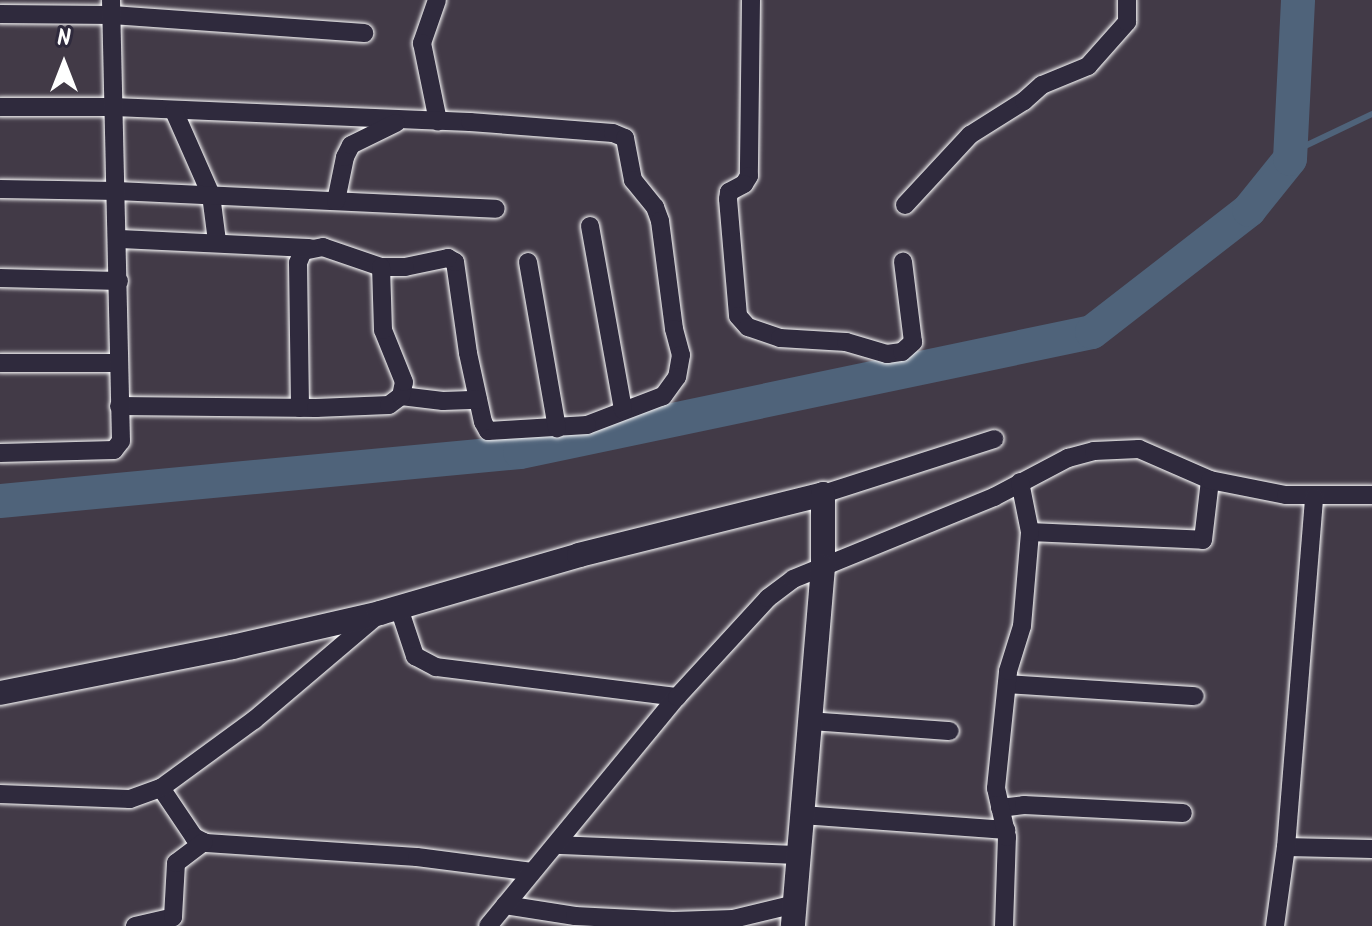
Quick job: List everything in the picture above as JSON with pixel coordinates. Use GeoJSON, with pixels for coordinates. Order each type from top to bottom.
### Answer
{"type":"FeatureCollection","features":[{"type":"Feature","properties":{"kind":"street"},"geometry":{"type":"LineString","coordinates":[[437,0],[422,43],[438,121]]}},
{"type":"Feature","properties":{"kind":"street"},"geometry":{"type":"LineString","coordinates":[[751,0],[749,176],[744,184],[729,192],[728,199],[738,316],[748,327],[780,338],[846,342],[887,354],[902,352],[913,342],[903,262]]}},
{"type":"Feature","properties":{"kind":"street"},"geometry":{"type":"LineString","coordinates":[[905,205],[970,135],[1042,85],[1088,66],[1127,22],[1127,0]]}},
{"type":"Feature","properties":{"kind":"street"},"geometry":{"type":"LineString","coordinates":[[0,14],[111,8],[364,33]]}},
{"type":"Feature","properties":{"kind":"street"},"geometry":{"type":"LineString","coordinates":[[0,453],[114,450],[121,441],[116,363],[119,239],[111,8]]}},
{"type":"Feature","properties":{"kind":"street"},"geometry":{"type":"LineString","coordinates":[[0,107],[114,107],[438,121],[613,133],[625,138],[633,180],[655,207],[660,221],[681,362],[677,377],[663,396],[587,425],[488,431],[478,400],[455,262],[448,258],[405,267],[381,267],[336,249],[217,241],[119,239]]}},
{"type":"Feature","properties":{"kind":"street"},"geometry":{"type":"LineString","coordinates":[[174,111],[211,195],[217,241]]}},
{"type":"Feature","properties":{"kind":"street"},"geometry":{"type":"LineString","coordinates":[[336,201],[345,157],[351,145],[403,120]]}},
{"type":"Feature","properties":{"kind":"street"},"geometry":{"type":"LineString","coordinates":[[0,189],[117,191],[496,209]]}},
{"type":"Feature","properties":{"kind":"street"},"geometry":{"type":"LineString","coordinates":[[590,226],[623,410]]}},
{"type":"Feature","properties":{"kind":"street"},"geometry":{"type":"LineString","coordinates":[[300,408],[298,263],[300,255],[310,248]]}},
{"type":"Feature","properties":{"kind":"street"},"geometry":{"type":"LineString","coordinates":[[528,262],[557,428]]}},
{"type":"Feature","properties":{"kind":"street"},"geometry":{"type":"LineString","coordinates":[[381,267],[383,330],[402,375],[401,396]]}},
{"type":"Feature","properties":{"kind":"street"},"geometry":{"type":"LineString","coordinates":[[0,278],[119,281]]}},
{"type":"Feature","properties":{"kind":"street"},"geometry":{"type":"LineString","coordinates":[[0,363],[116,363]]}},
{"type":"Feature","properties":{"kind":"street"},"geometry":{"type":"LineString","coordinates":[[119,406],[367,408],[389,405],[401,396],[443,401],[478,400]]}},
{"type":"Feature","properties":{"kind":"street"},"geometry":{"type":"LineString","coordinates":[[0,693],[232,647],[390,610],[579,555],[823,494],[994,439]]}},
{"type":"Feature","properties":{"kind":"street"},"geometry":{"type":"LineString","coordinates":[[488,926],[558,845],[677,697],[777,589],[994,497],[1068,458],[1120,449],[1139,449],[1168,459],[1210,480],[1314,497],[1372,495]]}},
{"type":"Feature","properties":{"kind":"street"},"geometry":{"type":"LineString","coordinates":[[1030,532],[1203,540],[1210,480]]}},
{"type":"Feature","properties":{"kind":"street"},"geometry":{"type":"LineString","coordinates":[[1004,926],[1006,830],[996,782],[1012,650],[1022,626],[1030,532],[1020,482]]}},
{"type":"Feature","properties":{"kind":"street"},"geometry":{"type":"LineString","coordinates":[[505,905],[575,916],[673,921],[794,915],[823,567],[823,494]]}},
{"type":"Feature","properties":{"kind":"street"},"geometry":{"type":"LineString","coordinates":[[1275,926],[1286,847],[1314,497]]}},
{"type":"Feature","properties":{"kind":"street"},"geometry":{"type":"LineString","coordinates":[[390,610],[415,656],[436,667],[677,697]]}},
{"type":"Feature","properties":{"kind":"street"},"geometry":{"type":"LineString","coordinates":[[0,794],[130,799],[161,788],[254,720],[390,610]]}},
{"type":"Feature","properties":{"kind":"street"},"geometry":{"type":"LineString","coordinates":[[1007,684],[1195,696]]}},
{"type":"Feature","properties":{"kind":"street"},"geometry":{"type":"LineString","coordinates":[[810,721],[950,731]]}},
{"type":"Feature","properties":{"kind":"street"},"geometry":{"type":"LineString","coordinates":[[161,788],[194,837],[204,842],[417,857],[532,872]]}},
{"type":"Feature","properties":{"kind":"street"},"geometry":{"type":"LineString","coordinates":[[1000,808],[1024,805],[1183,813]]}},
{"type":"Feature","properties":{"kind":"street"},"geometry":{"type":"LineString","coordinates":[[802,815],[1006,830]]}},
{"type":"Feature","properties":{"kind":"street"},"geometry":{"type":"LineString","coordinates":[[135,926],[173,917],[176,863],[204,842]]}},
{"type":"Feature","properties":{"kind":"street"},"geometry":{"type":"LineString","coordinates":[[558,845],[799,855]]}},
{"type":"Feature","properties":{"kind":"street"},"geometry":{"type":"LineString","coordinates":[[1286,847],[1372,849]]}},
{"type":"Feature","properties":{"kind":"waterway"},"geometry":{"type":"LineString","coordinates":[[0,501],[520,452],[1092,332],[1249,210],[1290,159],[1298,0]]}},
{"type":"Feature","properties":{"kind":"waterway"},"geometry":{"type":"LineString","coordinates":[[1290,159],[1305,146],[1372,114]]}}]}
